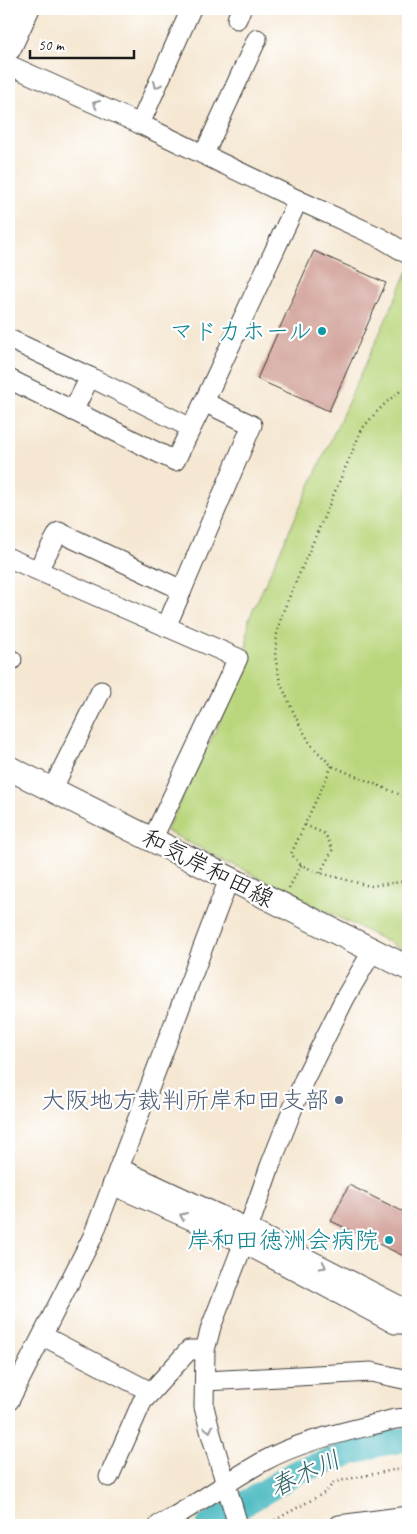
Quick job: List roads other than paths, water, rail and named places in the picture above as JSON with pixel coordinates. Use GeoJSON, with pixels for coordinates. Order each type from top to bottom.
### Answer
{"type":"FeatureCollection","features":[{"type":"Feature","properties":{"kind":"main road"},"geometry":{"type":"LineString","coordinates":[[9,48],[27,9]]}},
{"type":"Feature","properties":{"kind":"main road","name":"和気岸和田線"},"geometry":{"type":"LineString","coordinates":[[9,768],[408,968]]}},
{"type":"Feature","properties":{"kind":"street"},"geometry":{"type":"LineString","coordinates":[[140,124],[191,9]]}},
{"type":"Feature","properties":{"kind":"street"},"geometry":{"type":"LineString","coordinates":[[204,154],[257,39]]}},
{"type":"Feature","properties":{"kind":"street"},"geometry":{"type":"LineString","coordinates":[[9,64],[204,154],[381,238],[406,252]]}},
{"type":"Feature","properties":{"kind":"street"},"geometry":{"type":"LineString","coordinates":[[9,379],[175,461],[298,200]]}},
{"type":"Feature","properties":{"kind":"street"},"geometry":{"type":"LineString","coordinates":[[9,339],[191,428]]}},
{"type":"Feature","properties":{"kind":"street"},"geometry":{"type":"LineString","coordinates":[[73,411],[90,377]]}},
{"type":"Feature","properties":{"kind":"street"},"geometry":{"type":"LineString","coordinates":[[166,626],[252,425],[204,402]]}},
{"type":"Feature","properties":{"kind":"street"},"geometry":{"type":"LineString","coordinates":[[38,569],[59,532],[182,590]]}},
{"type":"Feature","properties":{"kind":"street"},"geometry":{"type":"LineString","coordinates":[[9,558],[38,569],[238,658],[152,840]]}},
{"type":"Feature","properties":{"kind":"street"},"geometry":{"type":"LineString","coordinates":[[52,790],[101,691]]}},
{"type":"Feature","properties":{"kind":"street"},"geometry":{"type":"LineString","coordinates":[[9,1401],[93,1236],[230,879]]}},
{"type":"Feature","properties":{"kind":"street"},"geometry":{"type":"LineString","coordinates":[[238,1525],[204,1407],[205,1350],[211,1327],[246,1236],[270,1166],[304,1080],[345,998],[373,950]]}},
{"type":"Feature","properties":{"kind":"street"},"geometry":{"type":"LineString","coordinates":[[116,1176],[246,1236],[395,1324],[404,1324],[408,1316]]}},
{"type":"Feature","properties":{"kind":"street"},"geometry":{"type":"LineString","coordinates":[[43,1336],[151,1392]]}},
{"type":"Feature","properties":{"kind":"street"},"geometry":{"type":"LineString","coordinates":[[109,1477],[142,1402],[190,1350],[205,1350]]}},
{"type":"Feature","properties":{"kind":"street"},"geometry":{"type":"LineString","coordinates":[[205,1380],[371,1372],[408,1380]]}},
{"type":"Feature","properties":{"kind":"street"},"geometry":{"type":"LineString","coordinates":[[159,1525],[226,1487],[265,1461],[296,1446],[395,1419],[408,1418]]}},
{"type":"Feature","properties":{"kind":"street"},"geometry":{"type":"LineString","coordinates":[[339,1525],[408,1516]]}},
{"type":"Feature","properties":{"kind":"waterway","name":"春木川"},"geometry":{"type":"LineString","coordinates":[[209,1525],[299,1471],[375,1445],[408,1439]]}},
{"type":"Feature","properties":{"kind":"place","name":"マドカホール"},"geometry":{"type":"Point","coordinates":[322,331]}},
{"type":"Feature","properties":{"kind":"place","name":"大阪地方裁判所岸和田支部"},"geometry":{"type":"Point","coordinates":[339,1100]}},
{"type":"Feature","properties":{"kind":"place","name":"岸和田徳洲会病院"},"geometry":{"type":"Point","coordinates":[389,1240]}}]}
